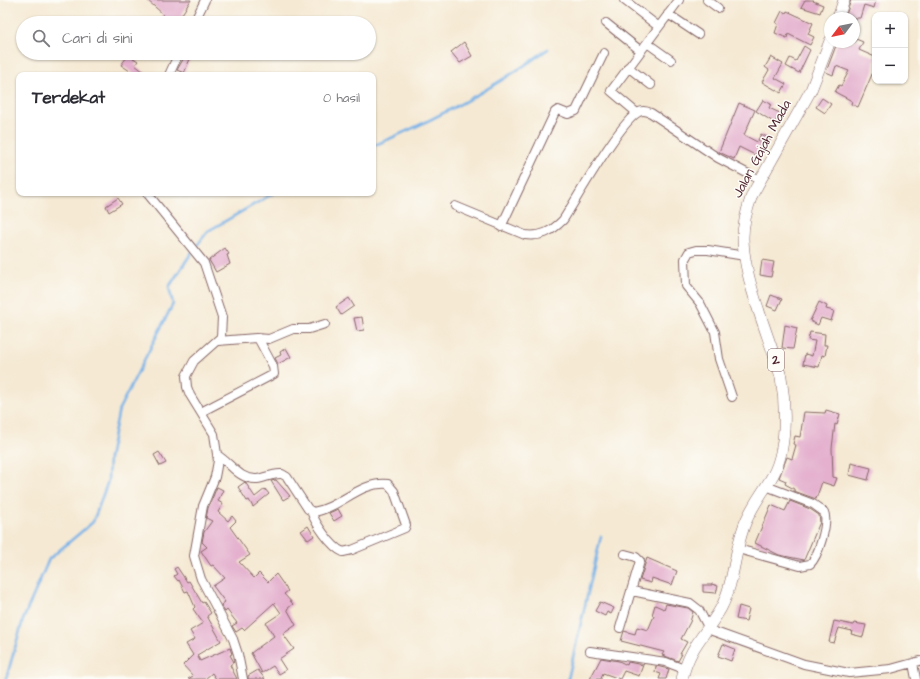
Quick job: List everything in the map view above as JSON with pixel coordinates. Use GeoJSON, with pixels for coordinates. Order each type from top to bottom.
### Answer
{"type":"FeatureCollection","features":[{"type":"Feature","properties":{"kind":"highway"},"geometry":{"type":"LineString","coordinates":[[840,12],[844,0]]}},
{"type":"Feature","properties":{"kind":"highway","name":"Jalan Gajah Mada"},"geometry":{"type":"LineString","coordinates":[[683,674],[691,651],[726,596],[744,524],[773,475],[780,457],[784,428],[784,393],[779,370],[758,305],[745,256],[743,237],[745,217],[760,180],[811,90],[827,48]]}},
{"type":"Feature","properties":{"kind":"street"},"geometry":{"type":"LineString","coordinates":[[197,16],[205,0]]}},
{"type":"Feature","properties":{"kind":"street"},"geometry":{"type":"LineString","coordinates":[[624,0],[659,26]]}},
{"type":"Feature","properties":{"kind":"street"},"geometry":{"type":"LineString","coordinates":[[707,0],[718,8]]}},
{"type":"Feature","properties":{"kind":"street"},"geometry":{"type":"LineString","coordinates":[[637,113],[610,91],[677,1]]}},
{"type":"Feature","properties":{"kind":"street"},"geometry":{"type":"LineString","coordinates":[[668,14],[698,34]]}},
{"type":"Feature","properties":{"kind":"street"},"geometry":{"type":"LineString","coordinates":[[606,23],[641,51]]}},
{"type":"Feature","properties":{"kind":"street"},"geometry":{"type":"LineString","coordinates":[[647,43],[671,60]]}},
{"type":"Feature","properties":{"kind":"street"},"geometry":{"type":"LineString","coordinates":[[501,227],[555,112],[558,110],[568,114],[576,111],[604,53]]}},
{"type":"Feature","properties":{"kind":"street"},"geometry":{"type":"LineString","coordinates":[[170,72],[176,60]]}},
{"type":"Feature","properties":{"kind":"street"},"geometry":{"type":"LineString","coordinates":[[628,67],[651,85]]}},
{"type":"Feature","properties":{"kind":"street"},"geometry":{"type":"LineString","coordinates":[[455,206],[525,236],[535,236],[554,230],[563,220],[615,137],[637,113],[645,111],[651,113],[718,158],[760,180]]}},
{"type":"Feature","properties":{"kind":"street"},"geometry":{"type":"LineString","coordinates":[[149,196],[201,259],[206,268],[222,317],[222,332],[218,341],[194,361],[186,376],[190,395],[214,434],[217,455],[215,477],[203,506],[196,546],[195,562],[207,591],[233,639],[238,654],[243,679]]}},
{"type":"Feature","properties":{"kind":"street"},"geometry":{"type":"LineString","coordinates":[[732,397],[719,359],[715,332],[700,303],[686,286],[685,259],[689,252],[696,250],[708,250],[745,256]]}},
{"type":"Feature","properties":{"kind":"street"},"geometry":{"type":"LineString","coordinates":[[218,341],[258,338],[269,340],[294,329],[309,329],[325,324]]}},
{"type":"Feature","properties":{"kind":"street"},"geometry":{"type":"LineString","coordinates":[[201,412],[274,374],[273,366],[258,338]]}},
{"type":"Feature","properties":{"kind":"street"},"geometry":{"type":"LineString","coordinates":[[217,455],[242,476],[250,479],[282,474],[287,477],[311,511],[323,532],[335,547],[343,552],[386,537],[404,528],[406,525],[394,491],[388,484],[382,483],[366,487],[317,512],[311,511]]}},
{"type":"Feature","properties":{"kind":"street"},"geometry":{"type":"LineString","coordinates":[[738,548],[800,566],[810,564],[815,559],[826,523],[824,512],[813,504],[766,486]]}},
{"type":"Feature","properties":{"kind":"street"},"geometry":{"type":"LineString","coordinates":[[620,628],[640,560],[636,557],[625,554]]}},
{"type":"Feature","properties":{"kind":"street"},"geometry":{"type":"LineString","coordinates":[[632,591],[690,603],[699,610],[707,628],[804,664],[849,673],[875,671],[918,662],[916,679]]}},
{"type":"Feature","properties":{"kind":"street"},"geometry":{"type":"LineString","coordinates":[[590,650],[666,662],[683,674]]}},
{"type":"Feature","properties":{"kind":"building"},"geometry":{"type":"Polygon","coordinates":[[[147,0],[191,0],[182,14],[185,16],[161,16],[163,14],[147,0]]]}},
{"type":"Feature","properties":{"kind":"building"},"geometry":{"type":"Polygon","coordinates":[[[805,0],[814,0],[813,1],[823,5],[820,13],[801,7],[805,0]]]}},
{"type":"Feature","properties":{"kind":"building"},"geometry":{"type":"Polygon","coordinates":[[[851,0],[876,0],[874,8],[864,5],[860,18],[860,12],[847,12],[851,0]]]}},
{"type":"Feature","properties":{"kind":"building"},"geometry":{"type":"Polygon","coordinates":[[[782,11],[786,13],[787,11],[813,23],[808,34],[814,37],[810,45],[788,34],[787,38],[775,33],[778,24],[776,23],[782,11]]]}},
{"type":"Feature","properties":{"kind":"building"},"geometry":{"type":"Polygon","coordinates":[[[860,41],[863,42],[860,48],[860,41]]]}},
{"type":"Feature","properties":{"kind":"building"},"geometry":{"type":"Polygon","coordinates":[[[464,42],[472,56],[460,63],[451,52],[464,42]]]}},
{"type":"Feature","properties":{"kind":"building"},"geometry":{"type":"Polygon","coordinates":[[[804,46],[810,50],[799,73],[786,66],[790,58],[796,61],[804,46]]]}},
{"type":"Feature","properties":{"kind":"building"},"geometry":{"type":"Polygon","coordinates":[[[835,48],[860,48],[859,50],[872,56],[872,74],[858,107],[851,104],[852,101],[835,92],[839,85],[841,86],[849,71],[836,66],[833,75],[826,72],[835,48]]]}},
{"type":"Feature","properties":{"kind":"building"},"geometry":{"type":"Polygon","coordinates":[[[771,57],[783,64],[775,78],[786,84],[781,93],[762,82],[769,70],[765,67],[771,57]]]}},
{"type":"Feature","properties":{"kind":"building"},"geometry":{"type":"Polygon","coordinates":[[[125,60],[136,60],[138,61],[135,65],[144,72],[132,72],[121,65],[125,60]]]}},
{"type":"Feature","properties":{"kind":"building"},"geometry":{"type":"Polygon","coordinates":[[[183,60],[190,60],[184,72],[177,70],[183,60]]]}},
{"type":"Feature","properties":{"kind":"building"},"geometry":{"type":"Polygon","coordinates":[[[822,98],[831,104],[825,113],[816,107],[822,98]]]}},
{"type":"Feature","properties":{"kind":"building"},"geometry":{"type":"Polygon","coordinates":[[[763,100],[771,104],[769,108],[780,113],[775,123],[756,111],[763,100]]]}},
{"type":"Feature","properties":{"kind":"building"},"geometry":{"type":"Polygon","coordinates":[[[739,103],[755,110],[744,135],[761,144],[755,155],[739,147],[734,159],[719,152],[739,103]]]}},
{"type":"Feature","properties":{"kind":"building"},"geometry":{"type":"Polygon","coordinates":[[[761,134],[771,139],[767,145],[758,140],[761,134]]]}},
{"type":"Feature","properties":{"kind":"building"},"geometry":{"type":"Polygon","coordinates":[[[118,198],[122,204],[109,212],[106,206],[118,198]]]}},
{"type":"Feature","properties":{"kind":"building"},"geometry":{"type":"Polygon","coordinates":[[[225,248],[229,254],[227,255],[230,264],[216,272],[209,260],[225,248]]]}},
{"type":"Feature","properties":{"kind":"building"},"geometry":{"type":"Polygon","coordinates":[[[762,260],[774,262],[771,277],[760,275],[762,260]]]}},
{"type":"Feature","properties":{"kind":"building"},"geometry":{"type":"Polygon","coordinates":[[[771,295],[782,299],[777,310],[767,306],[771,295]]]}},
{"type":"Feature","properties":{"kind":"building"},"geometry":{"type":"Polygon","coordinates":[[[349,298],[354,306],[341,315],[336,307],[349,298]]]}},
{"type":"Feature","properties":{"kind":"building"},"geometry":{"type":"Polygon","coordinates":[[[819,302],[827,306],[826,309],[834,311],[831,321],[821,318],[818,325],[810,321],[819,302]]]}},
{"type":"Feature","properties":{"kind":"building"},"geometry":{"type":"Polygon","coordinates":[[[362,317],[364,330],[357,331],[354,318],[362,317]]]}},
{"type":"Feature","properties":{"kind":"building"},"geometry":{"type":"Polygon","coordinates":[[[785,325],[797,328],[793,349],[782,348],[785,325]]]}},
{"type":"Feature","properties":{"kind":"building"},"geometry":{"type":"Polygon","coordinates":[[[810,332],[825,334],[824,345],[827,345],[825,356],[822,355],[819,367],[803,364],[805,354],[812,356],[815,341],[808,340],[810,332]]]}},
{"type":"Feature","properties":{"kind":"building"},"geometry":{"type":"Polygon","coordinates":[[[286,348],[291,357],[278,364],[275,358],[281,355],[280,352],[286,348]]]}},
{"type":"Feature","properties":{"kind":"building"},"geometry":{"type":"Polygon","coordinates":[[[826,410],[840,414],[837,425],[835,424],[832,448],[833,477],[837,478],[834,486],[822,482],[816,499],[794,491],[794,489],[785,484],[786,481],[779,478],[787,457],[792,459],[796,445],[793,444],[795,436],[800,437],[804,412],[825,413],[826,410]]]}},
{"type":"Feature","properties":{"kind":"building"},"geometry":{"type":"Polygon","coordinates":[[[159,452],[166,463],[160,466],[154,455],[159,452]]]}},
{"type":"Feature","properties":{"kind":"building"},"geometry":{"type":"Polygon","coordinates":[[[851,463],[871,468],[868,480],[849,475],[851,463]]]}},
{"type":"Feature","properties":{"kind":"building"},"geometry":{"type":"Polygon","coordinates":[[[276,480],[290,496],[283,500],[271,481],[276,480]]]}},
{"type":"Feature","properties":{"kind":"building"},"geometry":{"type":"Polygon","coordinates":[[[245,482],[255,497],[265,489],[269,494],[253,507],[238,487],[245,482]]]}},
{"type":"Feature","properties":{"kind":"building"},"geometry":{"type":"Polygon","coordinates":[[[217,487],[223,490],[218,501],[223,504],[218,512],[228,521],[232,516],[236,521],[230,527],[250,555],[239,562],[254,578],[259,573],[268,582],[276,574],[288,591],[284,594],[293,604],[287,609],[296,625],[283,634],[294,649],[279,659],[286,670],[279,674],[273,666],[262,673],[251,653],[274,636],[266,623],[281,613],[274,603],[244,630],[242,628],[236,632],[232,626],[237,623],[227,610],[225,612],[223,609],[221,605],[225,602],[213,586],[225,578],[213,565],[211,566],[201,551],[207,547],[202,542],[204,532],[212,521],[206,518],[208,508],[217,487]]]}},
{"type":"Feature","properties":{"kind":"building"},"geometry":{"type":"Polygon","coordinates":[[[790,501],[810,509],[819,515],[820,522],[804,560],[779,555],[755,543],[771,505],[785,511],[790,501]]]}},
{"type":"Feature","properties":{"kind":"building"},"geometry":{"type":"Polygon","coordinates":[[[338,509],[342,516],[334,521],[329,513],[338,509]]]}},
{"type":"Feature","properties":{"kind":"building"},"geometry":{"type":"Polygon","coordinates":[[[308,526],[314,536],[308,540],[301,531],[308,526]]]}},
{"type":"Feature","properties":{"kind":"building"},"geometry":{"type":"Polygon","coordinates":[[[647,558],[677,571],[672,585],[652,578],[651,583],[640,580],[647,558]]]}},
{"type":"Feature","properties":{"kind":"building"},"geometry":{"type":"Polygon","coordinates":[[[177,567],[187,582],[189,581],[202,603],[204,602],[211,613],[207,616],[221,641],[197,655],[200,661],[230,648],[232,654],[230,655],[234,662],[230,665],[237,679],[216,679],[212,673],[205,679],[188,679],[193,676],[183,665],[193,655],[186,644],[195,639],[190,631],[203,623],[193,609],[195,607],[188,591],[185,592],[179,580],[178,581],[174,576],[177,574],[174,569],[177,567]]]}},
{"type":"Feature","properties":{"kind":"building"},"geometry":{"type":"Polygon","coordinates":[[[712,584],[718,586],[716,593],[703,592],[703,585],[712,584]]]}},
{"type":"Feature","properties":{"kind":"building"},"geometry":{"type":"Polygon","coordinates":[[[600,602],[614,608],[611,614],[607,612],[605,616],[595,611],[600,602]]]}},
{"type":"Feature","properties":{"kind":"building"},"geometry":{"type":"Polygon","coordinates":[[[666,604],[688,608],[693,612],[690,622],[681,639],[687,642],[678,661],[662,655],[664,652],[621,641],[624,631],[635,634],[637,627],[648,630],[654,616],[652,615],[655,605],[664,609],[666,604]]]}},
{"type":"Feature","properties":{"kind":"building"},"geometry":{"type":"Polygon","coordinates":[[[739,606],[749,609],[746,621],[736,619],[739,606]]]}},
{"type":"Feature","properties":{"kind":"building"},"geometry":{"type":"Polygon","coordinates":[[[834,621],[853,625],[854,623],[866,625],[863,637],[851,634],[852,631],[839,628],[834,643],[829,642],[834,621]]]}},
{"type":"Feature","properties":{"kind":"building"},"geometry":{"type":"Polygon","coordinates":[[[723,644],[735,649],[731,661],[718,656],[723,644]]]}},
{"type":"Feature","properties":{"kind":"building"},"geometry":{"type":"Polygon","coordinates":[[[601,658],[619,661],[627,665],[628,662],[643,665],[639,676],[624,671],[620,679],[603,673],[601,679],[590,679],[601,658]]]}},
{"type":"Feature","properties":{"kind":"building"},"geometry":{"type":"Polygon","coordinates":[[[656,666],[669,669],[666,679],[659,679],[661,674],[655,672],[656,666]]]}},
{"type":"Feature","properties":{"kind":"building"},"geometry":{"type":"Polygon","coordinates":[[[258,670],[265,679],[248,679],[248,676],[258,670]]]}},
{"type":"Feature","properties":{"kind":"waterway"},"geometry":{"type":"LineString","coordinates":[[376,145],[418,126],[485,90],[548,49]]}},
{"type":"Feature","properties":{"kind":"waterway"},"geometry":{"type":"LineString","coordinates":[[195,248],[208,231],[269,196]]}},
{"type":"Feature","properties":{"kind":"waterway"},"geometry":{"type":"LineString","coordinates":[[6,679],[23,620],[49,559],[93,522],[108,481],[109,458],[119,409],[173,304],[169,287],[192,252]]}},
{"type":"Feature","properties":{"kind":"waterway"},"geometry":{"type":"LineString","coordinates":[[568,679],[601,536]]}}]}
